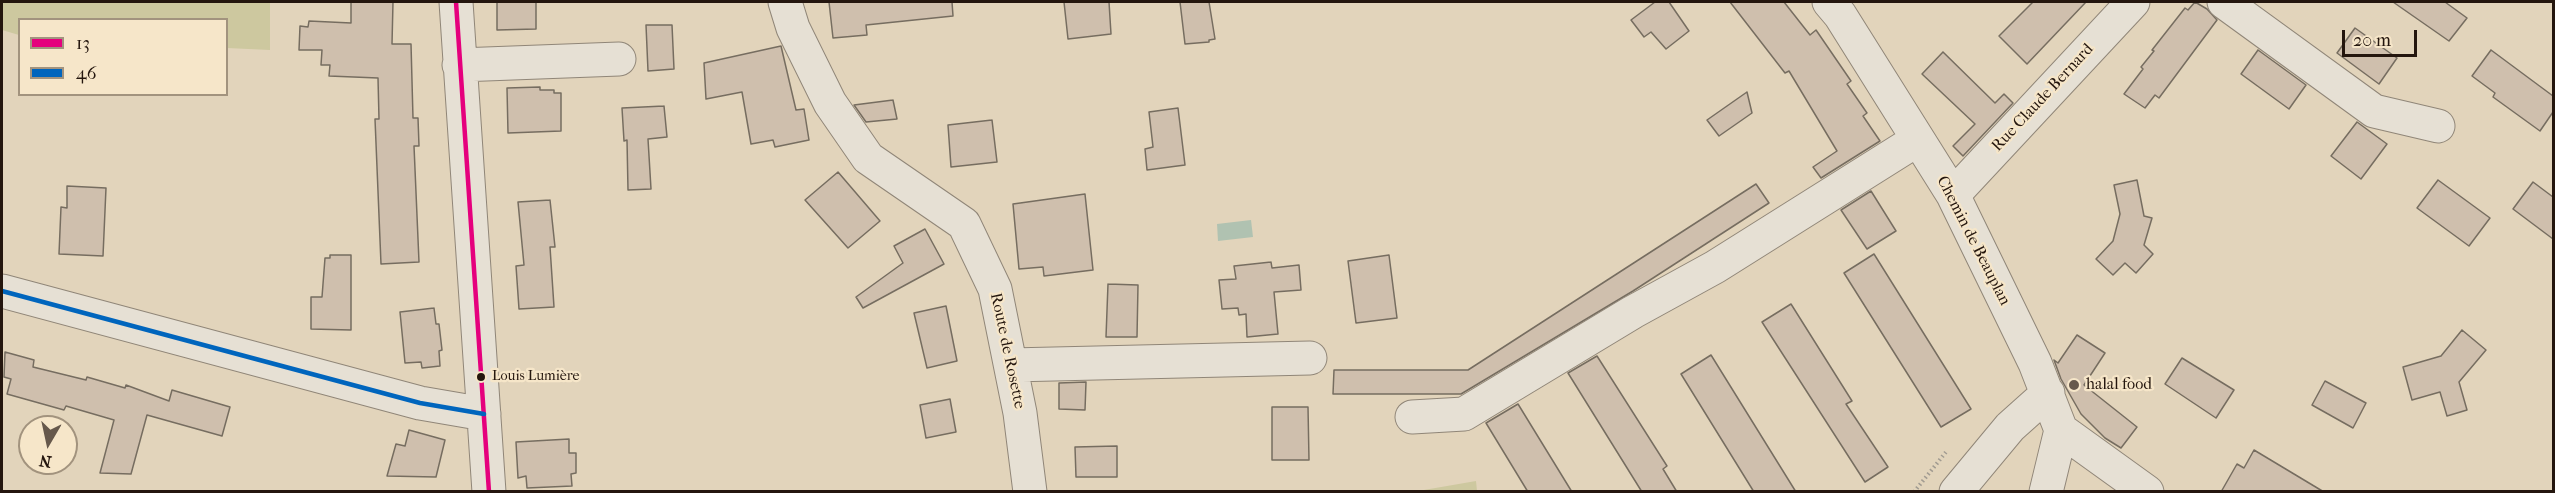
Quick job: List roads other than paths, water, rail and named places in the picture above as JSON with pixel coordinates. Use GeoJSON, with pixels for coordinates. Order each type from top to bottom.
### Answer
{"type":"FeatureCollection","features":[{"type":"Feature","properties":{"kind":"street"},"geometry":{"type":"LineString","coordinates":[[456,2],[489,492]]}},
{"type":"Feature","properties":{"kind":"street","name":"Route de Rosette"},"geometry":{"type":"LineString","coordinates":[[784,2],[793,28],[830,103],[868,158],[964,224],[995,289],[1020,413],[1030,492]]}},
{"type":"Feature","properties":{"kind":"street","name":"Chemin de Beauplan"},"geometry":{"type":"LineString","coordinates":[[1829,2],[1840,15],[1953,195],[2048,393],[2061,429]]}},
{"type":"Feature","properties":{"kind":"street","name":"Rue Claude Bernard"},"geometry":{"type":"LineString","coordinates":[[1953,195],[2133,2]]}},
{"type":"Feature","properties":{"kind":"street"},"geometry":{"type":"LineString","coordinates":[[2224,2],[2374,111],[2438,126]]}},
{"type":"Feature","properties":{"kind":"street"},"geometry":{"type":"LineString","coordinates":[[459,65],[619,59]]}},
{"type":"Feature","properties":{"kind":"street"},"geometry":{"type":"LineString","coordinates":[[1412,417],[1464,414],[1633,312],[1714,267],[1917,140]]}},
{"type":"Feature","properties":{"kind":"street"},"geometry":{"type":"LineString","coordinates":[[2,291],[420,403],[484,414]]}},
{"type":"Feature","properties":{"kind":"street"},"geometry":{"type":"LineString","coordinates":[[1011,365],[1310,358]]}},
{"type":"Feature","properties":{"kind":"street"},"geometry":{"type":"LineString","coordinates":[[1956,492],[2010,427],[2048,393]]}},
{"type":"Feature","properties":{"kind":"street"},"geometry":{"type":"LineString","coordinates":[[2046,492],[2061,429],[2147,492]]}},
{"type":"Feature","properties":{"kind":"place","name":"Louis Lumière"},"geometry":{"type":"Point","coordinates":[481,377]}},
{"type":"Feature","properties":{"kind":"place","name":"halal food"},"geometry":{"type":"Point","coordinates":[2074,385]}}]}
